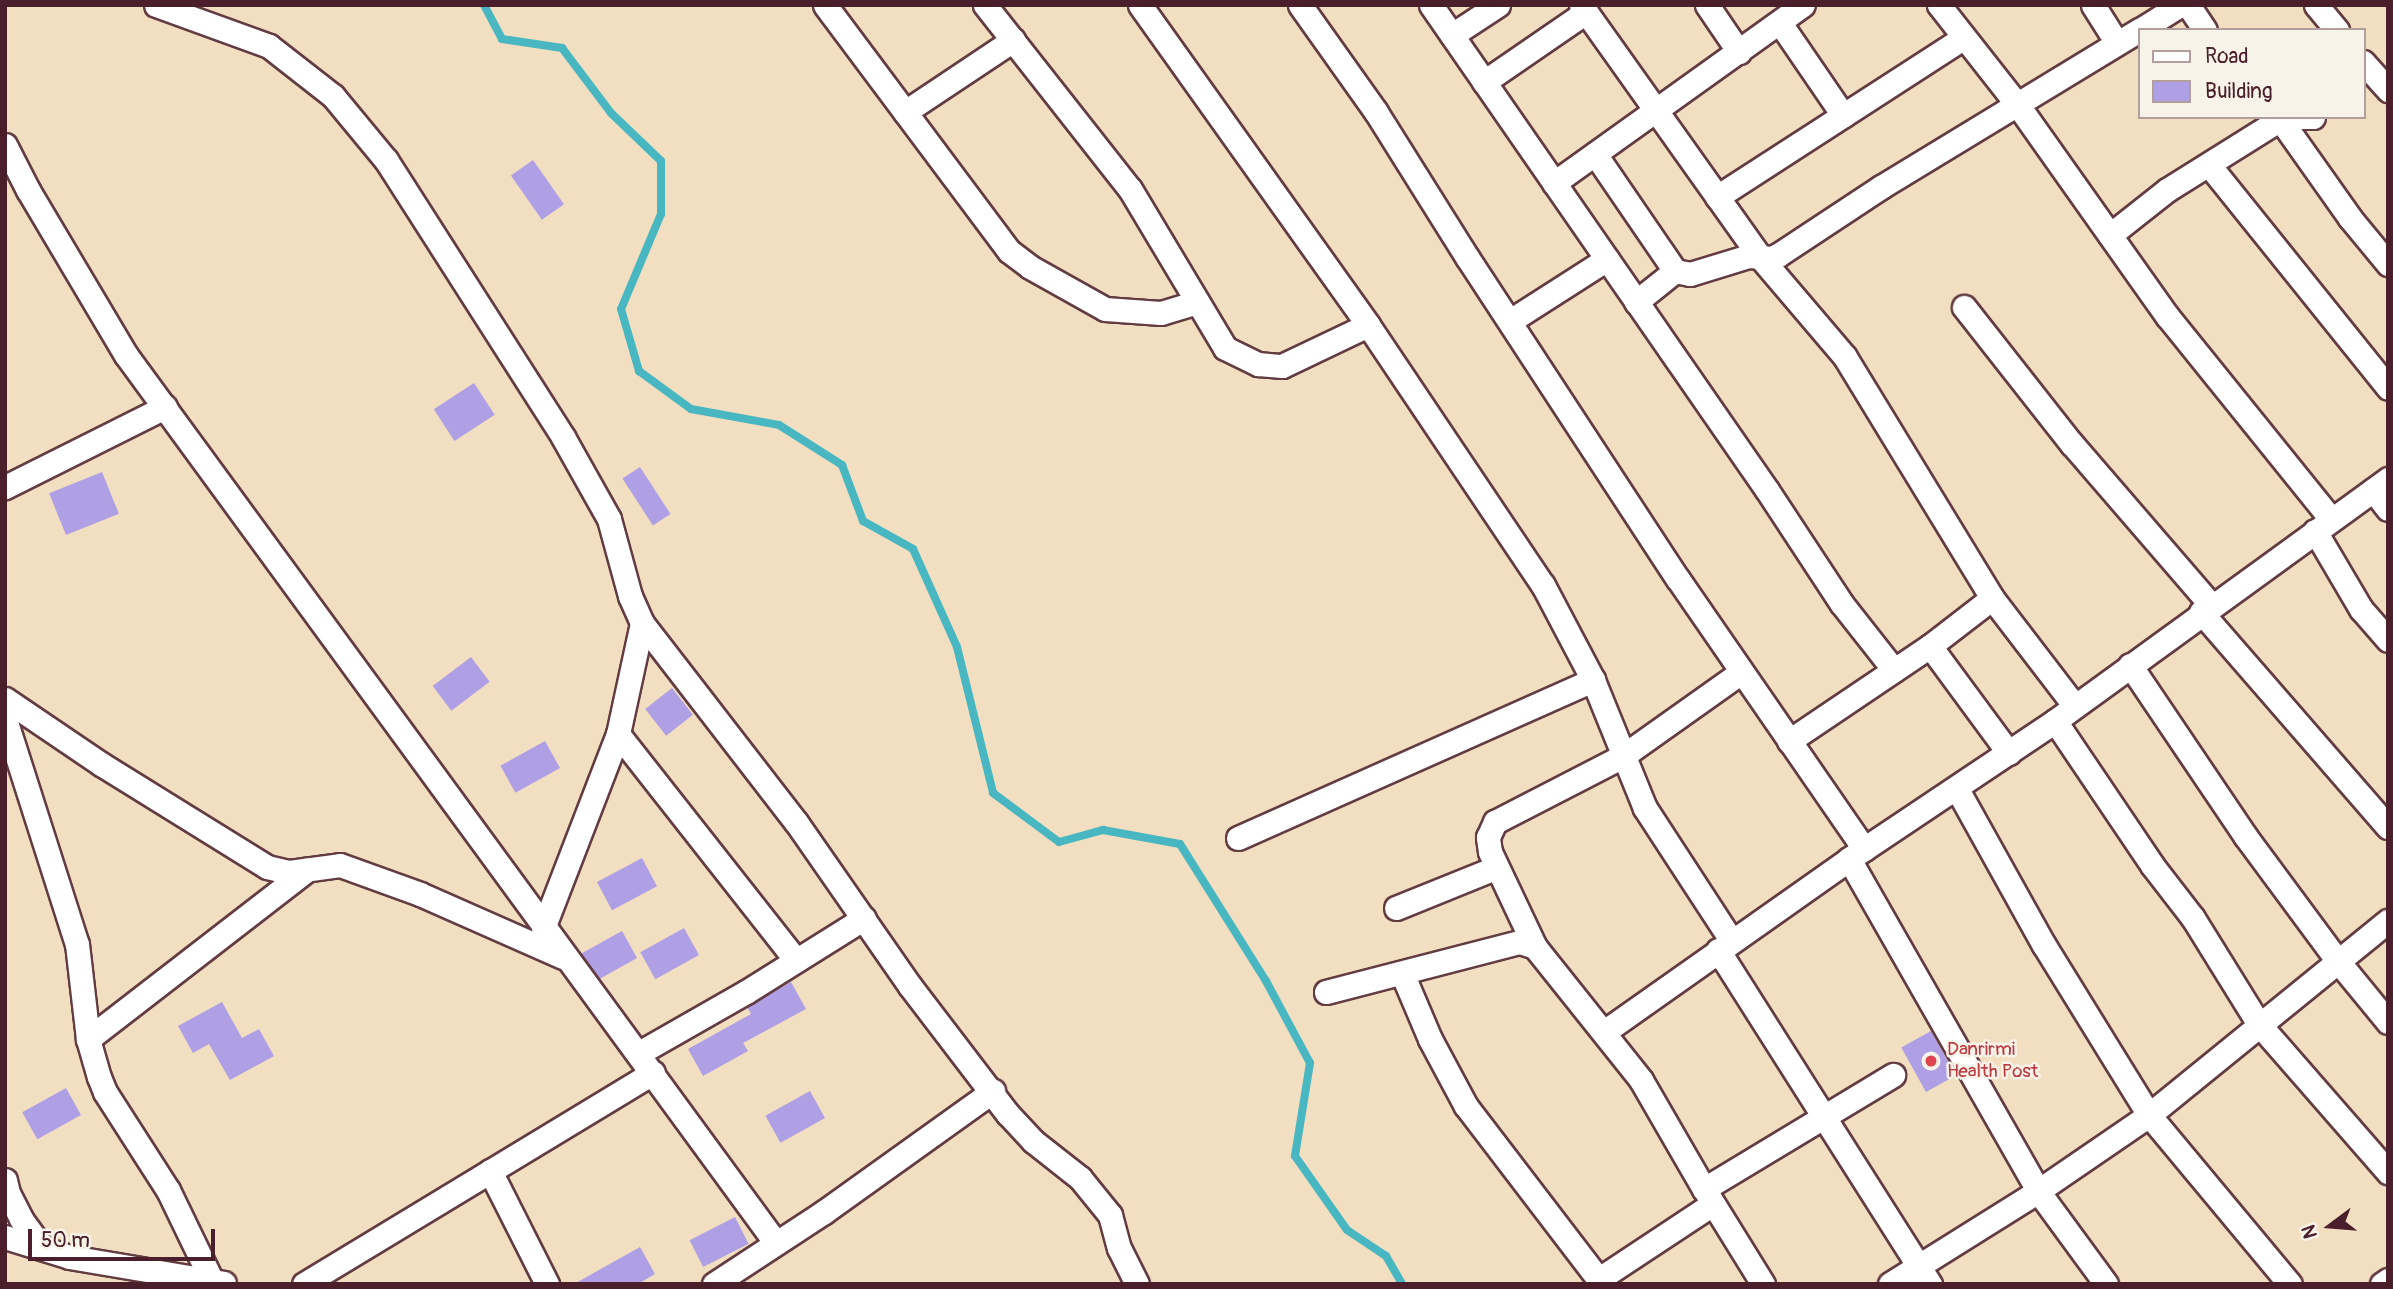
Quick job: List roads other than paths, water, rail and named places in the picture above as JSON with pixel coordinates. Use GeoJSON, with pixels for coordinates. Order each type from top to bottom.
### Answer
{"type":"FeatureCollection","features":[{"type":"Feature","properties":{"kind":"street"},"geometry":{"type":"LineString","coordinates":[[156,5],[269,46],[333,96],[386,160],[563,437],[596,495],[609,519],[630,596],[642,623],[796,821],[948,1038],[1016,1123],[1033,1141],[1080,1178],[1110,1215],[1119,1248],[1137,1284]]}},
{"type":"Feature","properties":{"kind":"street"},"geometry":{"type":"LineString","coordinates":[[825,5],[1009,251],[1030,267],[1105,310],[1161,313],[1197,302]]}},
{"type":"Feature","properties":{"kind":"street"},"geometry":{"type":"LineString","coordinates":[[985,5],[1130,189],[1225,348],[1258,364],[1282,366],[1367,325]]}},
{"type":"Feature","properties":{"kind":"street"},"geometry":{"type":"LineString","coordinates":[[1140,5],[1367,325],[1543,585],[1593,680],[1644,808],[1825,1117],[1930,1284]]}},
{"type":"Feature","properties":{"kind":"street"},"geometry":{"type":"LineString","coordinates":[[1300,5],[1376,112],[1510,321],[1789,741],[1856,854],[2038,1191],[2106,1284]]}},
{"type":"Feature","properties":{"kind":"street"},"geometry":{"type":"LineString","coordinates":[[1431,5],[1842,604],[1894,670]]}},
{"type":"Feature","properties":{"kind":"street"},"geometry":{"type":"LineString","coordinates":[[1452,36],[1498,5]]}},
{"type":"Feature","properties":{"kind":"street"},"geometry":{"type":"LineString","coordinates":[[1707,5],[1739,52]]}},
{"type":"Feature","properties":{"kind":"street"},"geometry":{"type":"LineString","coordinates":[[1939,5],[2017,104],[2323,525],[2361,609],[2388,639]]}},
{"type":"Feature","properties":{"kind":"street"},"geometry":{"type":"LineString","coordinates":[[2093,5],[2117,43]]}},
{"type":"Feature","properties":{"kind":"street"},"geometry":{"type":"LineString","coordinates":[[2142,28],[2180,5]]}},
{"type":"Feature","properties":{"kind":"street"},"geometry":{"type":"LineString","coordinates":[[2188,5],[2204,28]]}},
{"type":"Feature","properties":{"kind":"street"},"geometry":{"type":"LineString","coordinates":[[2316,5],[2335,28]]}},
{"type":"Feature","properties":{"kind":"street"},"geometry":{"type":"LineString","coordinates":[[1484,82],[1583,8],[1760,257],[1845,358],[1992,598],[2075,706]]}},
{"type":"Feature","properties":{"kind":"street"},"geometry":{"type":"LineString","coordinates":[[1554,183],[1739,52],[1791,11],[1843,115]]}},
{"type":"Feature","properties":{"kind":"street"},"geometry":{"type":"LineString","coordinates":[[1595,154],[1675,271],[1690,274],[1749,256],[1771,258],[2138,31]]}},
{"type":"Feature","properties":{"kind":"street"},"geometry":{"type":"LineString","coordinates":[[1717,197],[1964,37]]}},
{"type":"Feature","properties":{"kind":"street"},"geometry":{"type":"LineString","coordinates":[[905,112],[1013,40]]}},
{"type":"Feature","properties":{"kind":"street"},"geometry":{"type":"LineString","coordinates":[[2110,235],[2167,190],[2279,119],[2350,218],[2388,264]]}},
{"type":"Feature","properties":{"kind":"street"},"geometry":{"type":"LineString","coordinates":[[5,145],[27,190],[126,355],[776,1243]]}},
{"type":"Feature","properties":{"kind":"street"},"geometry":{"type":"LineString","coordinates":[[2209,165],[2388,388]]}},
{"type":"Feature","properties":{"kind":"street"},"geometry":{"type":"LineString","coordinates":[[1510,321],[1607,259]]}},
{"type":"Feature","properties":{"kind":"street"},"geometry":{"type":"LineString","coordinates":[[1636,302],[1675,271]]}},
{"type":"Feature","properties":{"kind":"street"},"geometry":{"type":"LineString","coordinates":[[1964,307],[2206,609],[2388,827]]}},
{"type":"Feature","properties":{"kind":"street"},"geometry":{"type":"LineString","coordinates":[[5,487],[165,407]]}},
{"type":"Feature","properties":{"kind":"street"},"geometry":{"type":"LineString","coordinates":[[1604,1032],[1724,945],[2055,721],[2380,484],[2388,509]]}},
{"type":"Feature","properties":{"kind":"street"},"geometry":{"type":"LineString","coordinates":[[1789,741],[1930,646],[1992,598]]}},
{"type":"Feature","properties":{"kind":"street"},"geometry":{"type":"LineString","coordinates":[[543,928],[618,734],[642,623]]}},
{"type":"Feature","properties":{"kind":"street"},"geometry":{"type":"LineString","coordinates":[[1930,646],[2009,753]]}},
{"type":"Feature","properties":{"kind":"street"},"geometry":{"type":"LineString","coordinates":[[2130,665],[2234,820],[2337,960],[2388,1022]]}},
{"type":"Feature","properties":{"kind":"street"},"geometry":{"type":"LineString","coordinates":[[1741,672],[1623,756],[1494,822],[1488,837],[1495,869],[1535,947],[1642,1080],[1707,1197],[1763,1284]]}},
{"type":"Feature","properties":{"kind":"street"},"geometry":{"type":"LineString","coordinates":[[1238,838],[1593,680]]}},
{"type":"Feature","properties":{"kind":"street"},"geometry":{"type":"LineString","coordinates":[[5,699],[101,764],[267,867],[289,872],[340,864],[421,894],[566,958]]}},
{"type":"Feature","properties":{"kind":"street"},"geometry":{"type":"LineString","coordinates":[[5,719],[78,944],[88,1039],[105,1092],[168,1190],[219,1282]]}},
{"type":"Feature","properties":{"kind":"street"},"geometry":{"type":"LineString","coordinates":[[2055,721],[2152,865],[2193,918],[2258,1023],[2388,1172]]}},
{"type":"Feature","properties":{"kind":"street"},"geometry":{"type":"LineString","coordinates":[[618,734],[796,960]]}},
{"type":"Feature","properties":{"kind":"street"},"geometry":{"type":"LineString","coordinates":[[1957,789],[2044,945],[2149,1115],[2290,1284]]}},
{"type":"Feature","properties":{"kind":"street"},"geometry":{"type":"LineString","coordinates":[[1396,908],[1495,869]]}},
{"type":"Feature","properties":{"kind":"street"},"geometry":{"type":"LineString","coordinates":[[88,1039],[307,870]]}},
{"type":"Feature","properties":{"kind":"street"},"geometry":{"type":"LineString","coordinates":[[639,1054],[864,918]]}},
{"type":"Feature","properties":{"kind":"street"},"geometry":{"type":"LineString","coordinates":[[1890,1284],[2038,1191],[2149,1115],[2258,1023],[2388,921]]}},
{"type":"Feature","properties":{"kind":"street"},"geometry":{"type":"LineString","coordinates":[[1326,992],[1520,942],[1535,947]]}},
{"type":"Feature","properties":{"kind":"street"},"geometry":{"type":"LineString","coordinates":[[1402,972],[1425,1029],[1466,1106],[1600,1282],[1707,1197],[1825,1117],[1893,1075]]}},
{"type":"Feature","properties":{"kind":"street"},"geometry":{"type":"LineString","coordinates":[[314,1281],[653,1073]]}},
{"type":"Feature","properties":{"kind":"street"},"geometry":{"type":"LineString","coordinates":[[713,1284],[993,1091]]}},
{"type":"Feature","properties":{"kind":"street"},"geometry":{"type":"LineString","coordinates":[[490,1171],[547,1284]]}},
{"type":"Feature","properties":{"kind":"street"},"geometry":{"type":"LineString","coordinates":[[5,1180],[8,1193],[21,1219],[42,1248]]}},
{"type":"Feature","properties":{"kind":"street"},"geometry":{"type":"LineString","coordinates":[[5,1237],[70,1257],[219,1282]]}},
{"type":"Feature","properties":{"kind":"street"},"geometry":{"type":"LineString","coordinates":[[2382,1284],[2388,1280]]}},
{"type":"Feature","properties":{"kind":"waterway"},"geometry":{"type":"LineString","coordinates":[[484,5],[502,39],[562,48],[611,113],[661,161],[661,214],[621,309],[639,371],[691,409],[779,425],[842,465],[863,521],[913,549],[957,647],[993,793],[1059,842],[1103,830],[1180,844],[1266,981],[1310,1063],[1295,1156],[1347,1230],[1386,1256],[1402,1284]]}},
{"type":"Feature","properties":{"kind":"place","name":"Danrirmi Health Post"},"geometry":{"type":"Point","coordinates":[1931,1061]}}]}
